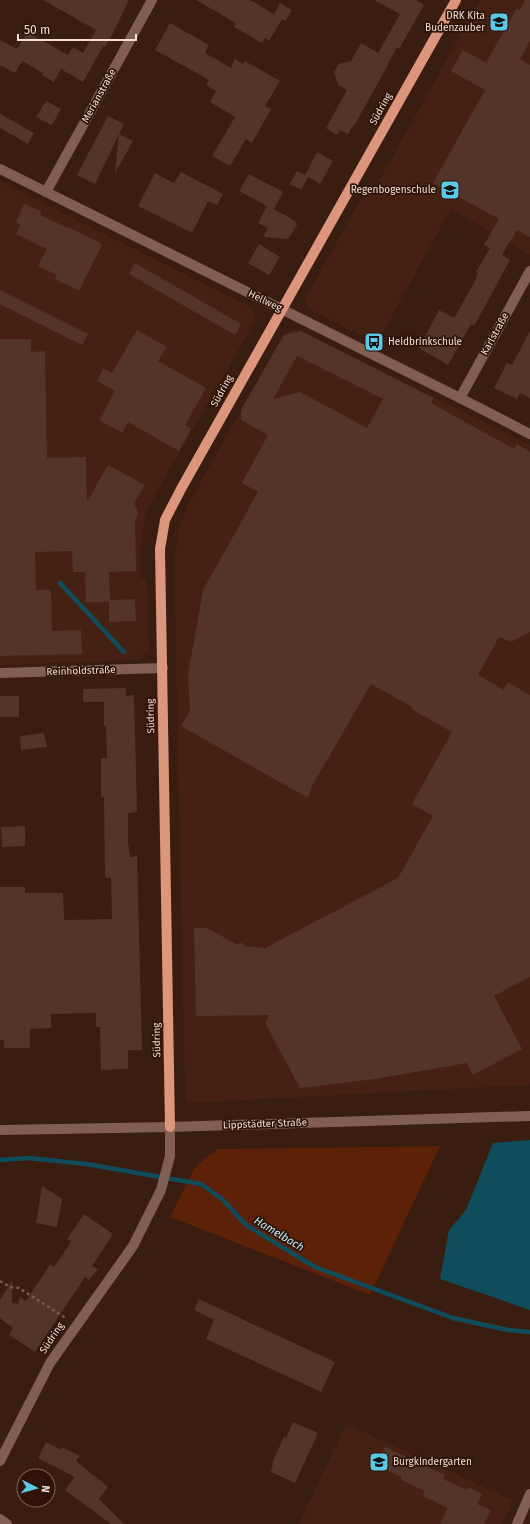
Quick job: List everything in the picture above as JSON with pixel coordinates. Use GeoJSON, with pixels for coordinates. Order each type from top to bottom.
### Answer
{"type":"FeatureCollection","features":[{"type":"Feature","properties":{"kind":"main road","name":"Südring"},"geometry":{"type":"LineString","coordinates":[[170,1127],[160,549],[165,520],[184,482],[456,0]]}},
{"type":"Feature","properties":{"kind":"street","name":"Merianstraße"},"geometry":{"type":"LineString","coordinates":[[46,192],[152,0]]}},
{"type":"Feature","properties":{"kind":"street","name":"Hellweg"},"geometry":{"type":"LineString","coordinates":[[0,169],[530,434]]}},
{"type":"Feature","properties":{"kind":"street","name":"Karlstraße"},"geometry":{"type":"LineString","coordinates":[[460,398],[530,271]]}},
{"type":"Feature","properties":{"kind":"street","name":"Reinholdstraße"},"geometry":{"type":"LineString","coordinates":[[0,673],[163,668]]}},
{"type":"Feature","properties":{"kind":"street","name":"Lippstädter Straße"},"geometry":{"type":"LineString","coordinates":[[0,1130],[170,1127],[530,1116]]}},
{"type":"Feature","properties":{"kind":"street","name":"Südring"},"geometry":{"type":"LineString","coordinates":[[0,1461],[50,1363],[133,1246],[161,1190],[170,1156],[170,1127]]}},
{"type":"Feature","properties":{"kind":"street"},"geometry":{"type":"LineString","coordinates":[[517,1524],[530,1494]]}},
{"type":"Feature","properties":{"kind":"street"},"geometry":{"type":"LineString","coordinates":[[0,1518],[7,1524]]}},
{"type":"Feature","properties":{"kind":"path"},"geometry":{"type":"LineString","coordinates":[[0,1281],[10,1286],[19,1288],[76,1325]]}},
{"type":"Feature","properties":{"kind":"shaded area","name":"Regenbogenschule"},"geometry":{"type":"Polygon","coordinates":[[[480,0],[530,0],[530,255],[451,209],[377,343],[308,308],[305,299],[362,197],[378,183],[480,0]]]}},
{"type":"Feature","properties":{"kind":"shaded area"},"geometry":{"type":"Polygon","coordinates":[[[0,181],[252,308],[256,319],[160,486],[146,514],[140,553],[140,578],[147,578],[149,650],[139,660],[0,665],[0,181]]]}},
{"type":"Feature","properties":{"kind":"shaded area"},"geometry":{"type":"Polygon","coordinates":[[[298,329],[530,445],[530,1085],[188,1103],[185,1094],[174,560],[179,526],[188,505],[284,333],[298,329]]]}},
{"type":"Feature","properties":{"kind":"shaded area"},"geometry":{"type":"Polygon","coordinates":[[[440,1146],[370,1295],[170,1217],[194,1169],[204,1159],[218,1149],[440,1146]]]}},
{"type":"Feature","properties":{"kind":"shaded area","name":"Burgkindergarten"},"geometry":{"type":"Polygon","coordinates":[[[346,1424],[513,1500],[502,1524],[299,1524],[346,1424]]]}},
{"type":"Feature","properties":{"kind":"water"},"geometry":{"type":"Polygon","coordinates":[[[530,1140],[530,1310],[440,1279],[449,1230],[466,1210],[493,1143],[530,1140]]]}},
{"type":"Feature","properties":{"kind":"building"},"geometry":{"type":"Polygon","coordinates":[[[43,0],[129,0],[113,33],[105,47],[103,46],[83,82],[61,69],[54,82],[42,75],[43,73],[22,61],[15,73],[0,65],[0,40],[17,49],[27,32],[68,55],[73,47],[83,53],[96,30],[43,0]]]}},
{"type":"Feature","properties":{"kind":"building"},"geometry":{"type":"Polygon","coordinates":[[[196,0],[250,0],[274,14],[280,3],[292,10],[285,21],[282,19],[269,41],[265,38],[262,43],[234,27],[236,23],[196,0]]]}},
{"type":"Feature","properties":{"kind":"building"},"geometry":{"type":"Polygon","coordinates":[[[374,0],[416,0],[424,5],[399,49],[397,47],[354,126],[348,134],[340,130],[337,135],[326,128],[347,90],[338,85],[334,72],[339,64],[351,61],[361,43],[378,53],[400,14],[374,0]]]}},
{"type":"Feature","properties":{"kind":"building"},"geometry":{"type":"Polygon","coordinates":[[[525,0],[530,0],[530,41],[520,59],[530,65],[530,237],[517,230],[502,255],[510,260],[474,326],[471,324],[448,365],[419,348],[439,310],[454,318],[475,281],[478,273],[476,272],[490,248],[484,245],[499,219],[433,183],[485,90],[451,71],[463,50],[486,63],[517,8],[520,10],[525,0]]]}},
{"type":"Feature","properties":{"kind":"building"},"geometry":{"type":"Polygon","coordinates":[[[170,23],[209,45],[205,53],[231,68],[235,59],[243,64],[245,61],[280,81],[265,106],[271,109],[252,143],[246,139],[230,166],[212,156],[235,117],[210,102],[216,91],[206,85],[209,80],[155,50],[170,23]]]}},
{"type":"Feature","properties":{"kind":"building"},"geometry":{"type":"Polygon","coordinates":[[[46,101],[61,109],[52,125],[36,117],[46,101]]]}},
{"type":"Feature","properties":{"kind":"building"},"geometry":{"type":"Polygon","coordinates":[[[0,114],[34,133],[28,144],[0,128],[0,114]]]}},
{"type":"Feature","properties":{"kind":"building"},"geometry":{"type":"Polygon","coordinates":[[[108,116],[124,124],[95,184],[77,175],[108,116]]]}},
{"type":"Feature","properties":{"kind":"building"},"geometry":{"type":"Polygon","coordinates":[[[119,134],[133,141],[115,173],[119,134]]]}},
{"type":"Feature","properties":{"kind":"building"},"geometry":{"type":"Polygon","coordinates":[[[317,152],[333,161],[320,184],[308,177],[301,190],[290,184],[297,171],[305,175],[317,152]]]}},
{"type":"Feature","properties":{"kind":"building"},"geometry":{"type":"Polygon","coordinates":[[[181,172],[223,194],[217,205],[208,201],[192,233],[138,206],[155,173],[174,183],[181,172]]]}},
{"type":"Feature","properties":{"kind":"building"},"geometry":{"type":"Polygon","coordinates":[[[249,174],[283,192],[274,209],[295,221],[297,225],[288,239],[263,237],[268,228],[258,223],[267,206],[239,191],[249,174]]]}},
{"type":"Feature","properties":{"kind":"building"},"geometry":{"type":"Polygon","coordinates":[[[24,204],[42,212],[40,215],[102,244],[79,291],[55,279],[57,275],[38,266],[47,249],[16,234],[20,225],[16,222],[24,204]]]}},
{"type":"Feature","properties":{"kind":"building"},"geometry":{"type":"Polygon","coordinates":[[[259,244],[280,257],[269,275],[248,263],[259,244]]]}},
{"type":"Feature","properties":{"kind":"building"},"geometry":{"type":"Polygon","coordinates":[[[135,263],[241,324],[235,335],[129,274],[135,263]]]}},
{"type":"Feature","properties":{"kind":"building"},"geometry":{"type":"Polygon","coordinates":[[[0,290],[88,334],[82,345],[0,304],[0,290]]]}},
{"type":"Feature","properties":{"kind":"building"},"geometry":{"type":"Polygon","coordinates":[[[137,330],[167,347],[158,361],[206,388],[185,425],[191,429],[179,451],[128,422],[122,433],[99,420],[115,391],[97,381],[104,368],[112,373],[137,330]]]}},
{"type":"Feature","properties":{"kind":"building"},"geometry":{"type":"Polygon","coordinates":[[[301,331],[433,398],[431,403],[514,449],[517,444],[530,452],[530,632],[511,642],[499,637],[478,675],[504,690],[508,682],[530,695],[530,977],[494,996],[522,1049],[473,1075],[467,1063],[375,1079],[300,1088],[265,1023],[269,1015],[196,1016],[194,928],[207,928],[236,944],[243,943],[243,946],[265,948],[398,878],[433,816],[412,804],[452,732],[371,684],[312,786],[308,798],[181,726],[190,711],[188,675],[203,590],[258,492],[242,483],[268,435],[241,420],[241,410],[284,335],[301,331]],[[297,356],[273,399],[300,392],[367,428],[383,399],[297,356]]]}},
{"type":"Feature","properties":{"kind":"building"},"geometry":{"type":"Polygon","coordinates":[[[530,331],[530,398],[520,393],[517,399],[494,388],[507,363],[512,365],[530,331]]]}},
{"type":"Feature","properties":{"kind":"building"},"geometry":{"type":"Polygon","coordinates":[[[0,339],[31,339],[31,352],[45,351],[47,458],[86,457],[87,502],[108,465],[145,485],[134,503],[138,513],[135,522],[136,571],[109,572],[110,600],[135,599],[136,621],[109,622],[109,602],[86,602],[85,572],[73,572],[72,551],[35,552],[36,590],[51,590],[52,631],[81,630],[82,654],[0,656],[0,339]]]}},
{"type":"Feature","properties":{"kind":"building"},"geometry":{"type":"Polygon","coordinates":[[[126,688],[126,696],[134,695],[137,812],[128,813],[128,842],[130,857],[137,856],[142,1050],[128,1050],[128,1069],[101,1070],[100,1027],[96,1027],[96,1013],[51,1014],[51,1028],[30,1029],[30,1048],[4,1048],[4,1040],[0,1040],[0,887],[25,887],[25,893],[63,893],[64,920],[112,919],[111,878],[105,878],[104,797],[101,797],[101,758],[107,758],[106,726],[104,726],[104,702],[83,702],[83,689],[126,688]]]}},
{"type":"Feature","properties":{"kind":"building"},"geometry":{"type":"Polygon","coordinates":[[[0,696],[19,696],[19,717],[0,717],[0,696]]]}},
{"type":"Feature","properties":{"kind":"building"},"geometry":{"type":"Polygon","coordinates":[[[44,733],[47,747],[21,750],[20,736],[44,733]]]}},
{"type":"Feature","properties":{"kind":"building"},"geometry":{"type":"Polygon","coordinates":[[[25,826],[25,846],[2,847],[1,827],[25,826]]]}},
{"type":"Feature","properties":{"kind":"building"},"geometry":{"type":"Polygon","coordinates":[[[42,1186],[62,1199],[57,1227],[36,1223],[42,1186]]]}},
{"type":"Feature","properties":{"kind":"building"},"geometry":{"type":"Polygon","coordinates":[[[84,1214],[113,1234],[92,1266],[98,1269],[89,1280],[85,1277],[35,1352],[9,1335],[13,1328],[0,1318],[0,1300],[12,1281],[12,1303],[18,1304],[20,1297],[26,1301],[51,1263],[54,1267],[68,1247],[71,1241],[67,1239],[84,1214]]]}},
{"type":"Feature","properties":{"kind":"building"},"geometry":{"type":"Polygon","coordinates":[[[199,1299],[335,1362],[321,1392],[206,1339],[214,1320],[194,1310],[199,1299]]]}},
{"type":"Feature","properties":{"kind":"building"},"geometry":{"type":"Polygon","coordinates":[[[293,1422],[318,1433],[295,1483],[271,1472],[272,1463],[293,1422]]]}},
{"type":"Feature","properties":{"kind":"building"},"geometry":{"type":"Polygon","coordinates":[[[46,1442],[61,1450],[62,1447],[80,1456],[76,1461],[108,1487],[99,1499],[124,1524],[111,1524],[65,1490],[75,1477],[38,1458],[46,1442]]]}},
{"type":"Feature","properties":{"kind":"building"},"geometry":{"type":"Polygon","coordinates":[[[385,1447],[445,1475],[443,1479],[467,1490],[468,1487],[482,1494],[477,1504],[491,1510],[484,1524],[440,1524],[448,1508],[423,1496],[425,1491],[401,1480],[402,1477],[376,1465],[385,1447]]]}},
{"type":"Feature","properties":{"kind":"waterway"},"geometry":{"type":"LineString","coordinates":[[60,583],[124,652]]}},
{"type":"Feature","properties":{"kind":"waterway","name":"Hamelbach"},"geometry":{"type":"LineString","coordinates":[[0,1160],[29,1158],[86,1164],[201,1184],[222,1199],[246,1225],[315,1267],[453,1318],[508,1330],[530,1332]]}},
{"type":"Feature","properties":{"kind":"place","name":"DRK Kita Budenzauber"},"geometry":{"type":"Point","coordinates":[499,22]}},
{"type":"Feature","properties":{"kind":"place","name":"Regenbogenschule"},"geometry":{"type":"Point","coordinates":[450,190]}},
{"type":"Feature","properties":{"kind":"place","name":"Heidbrinkschule"},"geometry":{"type":"Point","coordinates":[374,342]}},
{"type":"Feature","properties":{"kind":"place","name":"Burgkindergarten"},"geometry":{"type":"Point","coordinates":[379,1462]}}]}
